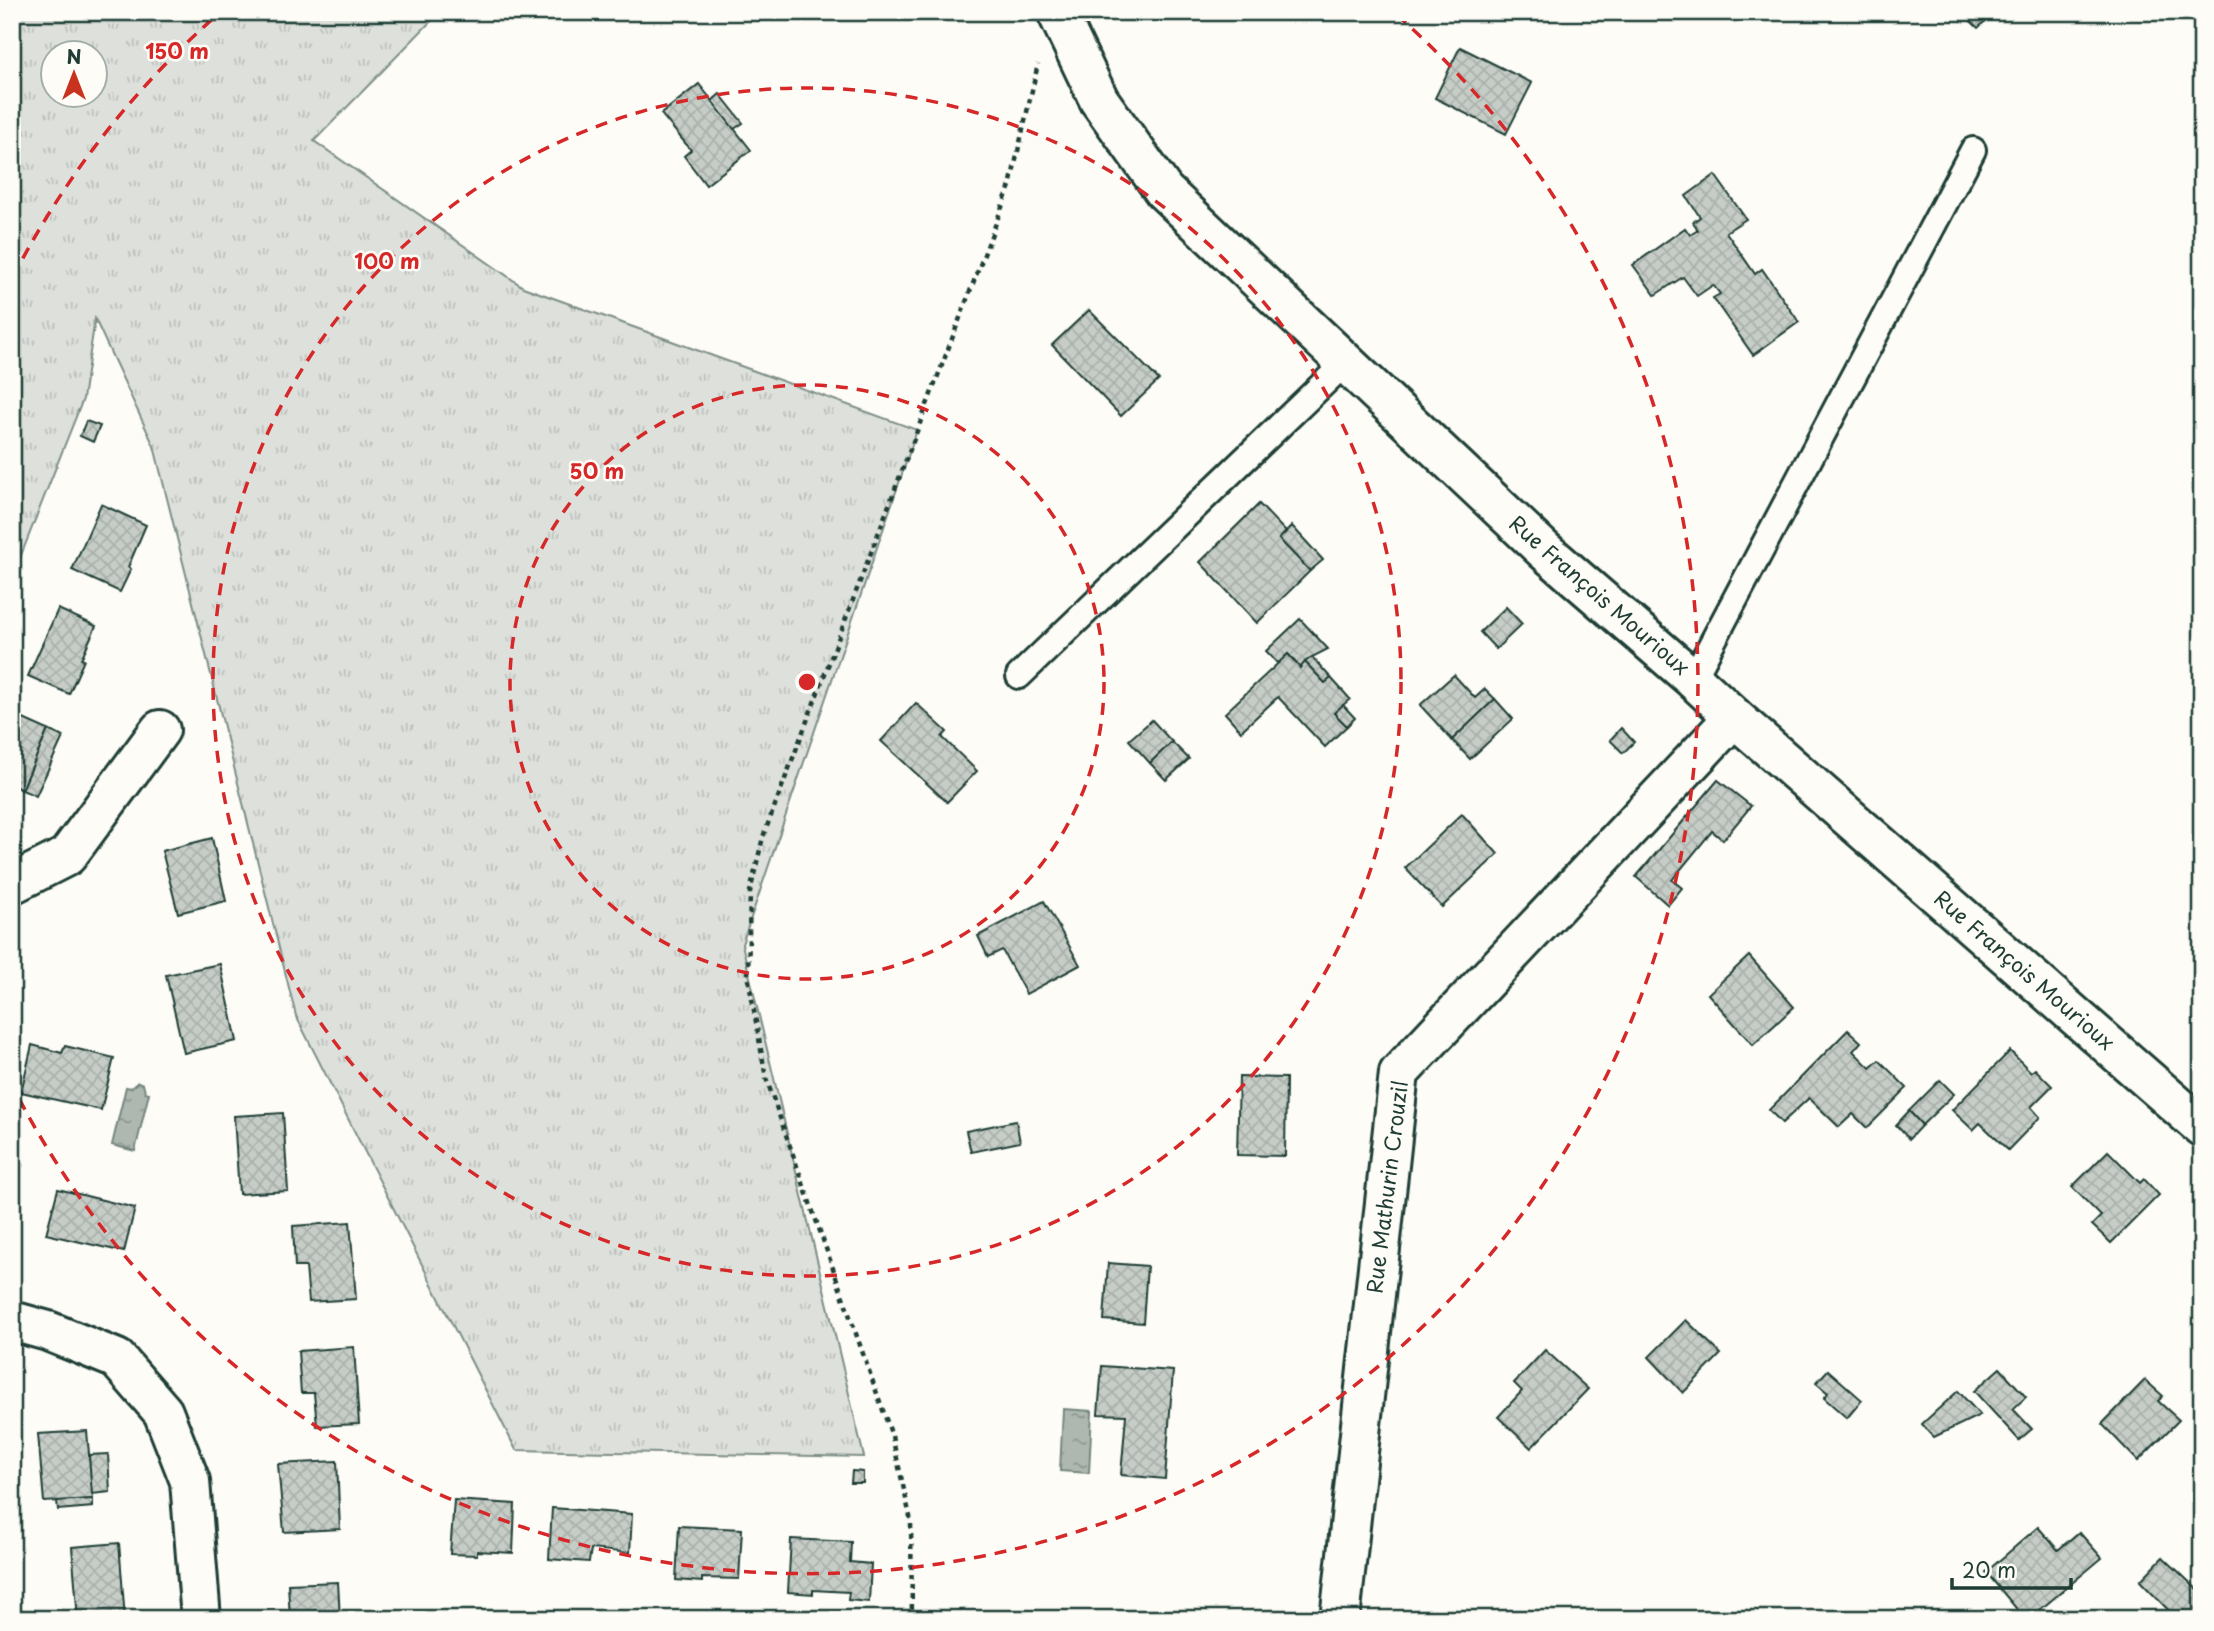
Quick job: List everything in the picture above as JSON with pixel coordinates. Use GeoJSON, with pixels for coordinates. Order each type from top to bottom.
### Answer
{"type":"FeatureCollection","features":[{"type":"Feature","properties":{"kind":"street","name":"Rue François Mourioux"},"geometry":{"type":"LineString","coordinates":[[1057,12],[1099,100],[1164,191],[1544,550],[2202,1127]]}},
{"type":"Feature","properties":{"kind":"street","name":"Rue Mathurin Crouzil"},"geometry":{"type":"LineString","coordinates":[[1340,1619],[1399,1073],[1734,717]]}},
{"type":"Feature","properties":{"kind":"street"},"geometry":{"type":"LineString","coordinates":[[12,884],[67,856],[160,730]]}},
{"type":"Feature","properties":{"kind":"street"},"geometry":{"type":"LineString","coordinates":[[12,1321],[48,1331],[117,1359],[163,1412],[190,1481],[201,1619]]}},
{"type":"Feature","properties":{"kind":"lane"},"geometry":{"type":"LineString","coordinates":[[1693,679],[1973,150]]}},
{"type":"Feature","properties":{"kind":"lane"},"geometry":{"type":"LineString","coordinates":[[1019,676],[1346,362]]}},
{"type":"Feature","properties":{"kind":"path"},"geometry":{"type":"LineString","coordinates":[[912,1619],[911,1521],[892,1436],[766,1078],[748,977],[750,892],[763,837],[1010,186],[1040,52]]}},
{"type":"Feature","properties":{"kind":"green space"},"geometry":{"type":"Polygon","coordinates":[[[19,12],[440,12],[314,141],[523,287],[917,430],[742,944],[864,1457],[516,1450],[296,1016],[154,446],[95,319],[83,399],[12,578],[12,44],[19,12]]]}},
{"type":"Feature","properties":{"kind":"water"},"geometry":{"type":"Polygon","coordinates":[[[138,1082],[143,1084],[145,1092],[149,1093],[135,1151],[112,1145],[126,1087],[131,1088],[138,1082]]]}},
{"type":"Feature","properties":{"kind":"water"},"geometry":{"type":"Polygon","coordinates":[[[1063,1409],[1092,1411],[1089,1473],[1060,1471],[1063,1409]]]}},
{"type":"Feature","properties":{"kind":"building"},"geometry":{"type":"Polygon","coordinates":[[[1961,12],[1995,12],[1978,28],[1961,12]]]}},
{"type":"Feature","properties":{"kind":"building"},"geometry":{"type":"Polygon","coordinates":[[[1460,47],[1532,83],[1506,134],[1435,98],[1460,47]]]}},
{"type":"Feature","properties":{"kind":"building"},"geometry":{"type":"Polygon","coordinates":[[[699,84],[751,150],[706,185],[684,156],[691,150],[661,114],[699,84]]]}},
{"type":"Feature","properties":{"kind":"building"},"geometry":{"type":"Polygon","coordinates":[[[720,94],[743,123],[734,129],[712,101],[720,94]]]}},
{"type":"Feature","properties":{"kind":"building"},"geometry":{"type":"Polygon","coordinates":[[[1715,175],[1746,219],[1726,232],[1755,274],[1762,269],[1799,322],[1753,355],[1713,298],[1720,294],[1713,285],[1697,296],[1683,277],[1655,295],[1633,265],[1685,228],[1690,235],[1698,230],[1693,222],[1700,217],[1686,196],[1715,175]]]}},
{"type":"Feature","properties":{"kind":"building"},"geometry":{"type":"Polygon","coordinates":[[[1089,310],[1159,380],[1121,416],[1052,345],[1089,310]]]}},
{"type":"Feature","properties":{"kind":"building"},"geometry":{"type":"Polygon","coordinates":[[[86,421],[100,426],[93,442],[80,436],[86,421]]]}},
{"type":"Feature","properties":{"kind":"building"},"geometry":{"type":"Polygon","coordinates":[[[101,504],[146,525],[120,592],[72,570],[101,504]]]}},
{"type":"Feature","properties":{"kind":"building"},"geometry":{"type":"Polygon","coordinates":[[[1259,504],[1286,532],[1279,539],[1310,571],[1257,623],[1200,562],[1259,504]]]}},
{"type":"Feature","properties":{"kind":"building"},"geometry":{"type":"Polygon","coordinates":[[[1292,526],[1323,560],[1310,571],[1279,539],[1292,526]]]}},
{"type":"Feature","properties":{"kind":"building"},"geometry":{"type":"Polygon","coordinates":[[[1506,607],[1522,624],[1496,649],[1480,632],[1506,607]]]}},
{"type":"Feature","properties":{"kind":"building"},"geometry":{"type":"Polygon","coordinates":[[[58,609],[96,626],[69,694],[28,676],[58,609]]]}},
{"type":"Feature","properties":{"kind":"building"},"geometry":{"type":"Polygon","coordinates":[[[1300,619],[1328,649],[1312,657],[1300,668],[1288,654],[1278,664],[1266,651],[1300,619]]]}},
{"type":"Feature","properties":{"kind":"building"},"geometry":{"type":"Polygon","coordinates":[[[1288,654],[1300,668],[1305,662],[1325,683],[1331,678],[1350,699],[1334,713],[1347,726],[1325,747],[1278,697],[1241,731],[1225,713],[1288,654]]]}},
{"type":"Feature","properties":{"kind":"building"},"geometry":{"type":"Polygon","coordinates":[[[1312,657],[1331,678],[1325,683],[1305,662],[1312,657]]]}},
{"type":"Feature","properties":{"kind":"building"},"geometry":{"type":"Polygon","coordinates":[[[1454,675],[1475,698],[1485,689],[1495,699],[1452,740],[1420,705],[1454,675]]]}},
{"type":"Feature","properties":{"kind":"building"},"geometry":{"type":"Polygon","coordinates":[[[1495,699],[1513,719],[1470,759],[1452,740],[1495,699]]]}},
{"type":"Feature","properties":{"kind":"building"},"geometry":{"type":"Polygon","coordinates":[[[916,703],[947,732],[942,737],[977,771],[947,802],[881,741],[916,703]]]}},
{"type":"Feature","properties":{"kind":"building"},"geometry":{"type":"Polygon","coordinates":[[[1343,705],[1355,718],[1347,726],[1334,713],[1343,705]]]}},
{"type":"Feature","properties":{"kind":"building"},"geometry":{"type":"Polygon","coordinates":[[[12,714],[48,730],[22,790],[12,785],[12,714]]]}},
{"type":"Feature","properties":{"kind":"building"},"geometry":{"type":"Polygon","coordinates":[[[1152,720],[1172,742],[1150,763],[1129,740],[1152,720]]]}},
{"type":"Feature","properties":{"kind":"building"},"geometry":{"type":"Polygon","coordinates":[[[1621,728],[1634,742],[1623,753],[1610,740],[1621,728]]]}},
{"type":"Feature","properties":{"kind":"building"},"geometry":{"type":"Polygon","coordinates":[[[48,730],[63,737],[36,796],[22,790],[48,730]]]}},
{"type":"Feature","properties":{"kind":"building"},"geometry":{"type":"Polygon","coordinates":[[[1172,742],[1189,759],[1166,780],[1150,763],[1172,742]]]}},
{"type":"Feature","properties":{"kind":"building"},"geometry":{"type":"Polygon","coordinates":[[[1718,780],[1751,806],[1723,840],[1712,831],[1672,880],[1682,888],[1668,905],[1636,877],[1718,780]]]}},
{"type":"Feature","properties":{"kind":"building"},"geometry":{"type":"Polygon","coordinates":[[[1462,814],[1498,854],[1442,907],[1405,868],[1462,814]]]}},
{"type":"Feature","properties":{"kind":"building"},"geometry":{"type":"Polygon","coordinates":[[[212,838],[226,901],[178,913],[162,851],[212,838]]]}},
{"type":"Feature","properties":{"kind":"building"},"geometry":{"type":"Polygon","coordinates":[[[1044,901],[1080,965],[1026,994],[1002,950],[988,957],[978,936],[1044,901]]]}},
{"type":"Feature","properties":{"kind":"building"},"geometry":{"type":"Polygon","coordinates":[[[1749,956],[1794,1007],[1753,1045],[1708,994],[1749,956]]]}},
{"type":"Feature","properties":{"kind":"building"},"geometry":{"type":"Polygon","coordinates":[[[220,964],[237,1041],[184,1053],[166,975],[220,964]]]}},
{"type":"Feature","properties":{"kind":"building"},"geometry":{"type":"Polygon","coordinates":[[[1848,1030],[1861,1042],[1853,1051],[1870,1068],[1879,1060],[1907,1088],[1867,1128],[1853,1114],[1839,1127],[1809,1098],[1782,1123],[1769,1110],[1848,1030]]]}},
{"type":"Feature","properties":{"kind":"building"},"geometry":{"type":"Polygon","coordinates":[[[32,1045],[62,1053],[65,1046],[114,1058],[101,1110],[21,1092],[32,1045]]]}},
{"type":"Feature","properties":{"kind":"building"},"geometry":{"type":"Polygon","coordinates":[[[2010,1051],[2031,1072],[2035,1069],[2052,1086],[2031,1107],[2040,1117],[2008,1150],[1980,1123],[1973,1130],[1952,1110],[2010,1051]]]}},
{"type":"Feature","properties":{"kind":"building"},"geometry":{"type":"Polygon","coordinates":[[[1239,1077],[1286,1078],[1285,1156],[1237,1155],[1239,1077]]]}},
{"type":"Feature","properties":{"kind":"building"},"geometry":{"type":"Polygon","coordinates":[[[1940,1080],[1954,1094],[1922,1125],[1909,1111],[1940,1080]]]}},
{"type":"Feature","properties":{"kind":"building"},"geometry":{"type":"Polygon","coordinates":[[[1909,1111],[1922,1125],[1909,1139],[1896,1125],[1909,1111]]]}},
{"type":"Feature","properties":{"kind":"building"},"geometry":{"type":"Polygon","coordinates":[[[283,1113],[288,1191],[239,1194],[234,1116],[283,1113]]]}},
{"type":"Feature","properties":{"kind":"building"},"geometry":{"type":"Polygon","coordinates":[[[1016,1121],[1020,1142],[971,1152],[966,1131],[1016,1121]]]}},
{"type":"Feature","properties":{"kind":"building"},"geometry":{"type":"Polygon","coordinates":[[[2108,1151],[2140,1183],[2144,1179],[2159,1195],[2111,1243],[2092,1225],[2101,1216],[2072,1187],[2108,1151]]]}},
{"type":"Feature","properties":{"kind":"building"},"geometry":{"type":"Polygon","coordinates":[[[12,1162],[22,1165],[19,1179],[12,1177],[12,1162]]]}},
{"type":"Feature","properties":{"kind":"building"},"geometry":{"type":"Polygon","coordinates":[[[58,1189],[135,1208],[124,1252],[46,1234],[58,1189]]]}},
{"type":"Feature","properties":{"kind":"building"},"geometry":{"type":"Polygon","coordinates":[[[350,1222],[356,1299],[309,1302],[306,1267],[295,1267],[293,1226],[350,1222]]]}},
{"type":"Feature","properties":{"kind":"building"},"geometry":{"type":"Polygon","coordinates":[[[1108,1263],[1147,1266],[1143,1323],[1104,1320],[1108,1263]]]}},
{"type":"Feature","properties":{"kind":"building"},"geometry":{"type":"Polygon","coordinates":[[[1686,1320],[1721,1354],[1683,1393],[1649,1357],[1686,1320]]]}},
{"type":"Feature","properties":{"kind":"building"},"geometry":{"type":"Polygon","coordinates":[[[354,1347],[359,1424],[317,1426],[314,1393],[301,1393],[298,1351],[354,1347]]]}},
{"type":"Feature","properties":{"kind":"building"},"geometry":{"type":"Polygon","coordinates":[[[1545,1350],[1588,1389],[1531,1448],[1498,1417],[1522,1391],[1514,1383],[1545,1350]]]}},
{"type":"Feature","properties":{"kind":"building"},"geometry":{"type":"Polygon","coordinates":[[[1102,1366],[1173,1371],[1165,1479],[1121,1475],[1126,1415],[1098,1414],[1102,1366]]]}},
{"type":"Feature","properties":{"kind":"building"},"geometry":{"type":"Polygon","coordinates":[[[2000,1368],[2026,1397],[2013,1409],[2032,1429],[2019,1440],[1974,1391],[2000,1368]]]}},
{"type":"Feature","properties":{"kind":"building"},"geometry":{"type":"Polygon","coordinates":[[[1828,1370],[1862,1400],[1847,1418],[1824,1398],[1828,1393],[1816,1383],[1828,1370]]]}},
{"type":"Feature","properties":{"kind":"building"},"geometry":{"type":"Polygon","coordinates":[[[2145,1380],[2163,1396],[2158,1401],[2179,1420],[2138,1461],[2102,1424],[2145,1380]]]}},
{"type":"Feature","properties":{"kind":"building"},"geometry":{"type":"Polygon","coordinates":[[[1958,1391],[1980,1415],[1934,1437],[1922,1424],[1958,1391]]]}},
{"type":"Feature","properties":{"kind":"building"},"geometry":{"type":"Polygon","coordinates":[[[87,1431],[93,1499],[44,1502],[38,1434],[87,1431]]]}},
{"type":"Feature","properties":{"kind":"building"},"geometry":{"type":"Polygon","coordinates":[[[108,1454],[110,1492],[92,1494],[89,1455],[108,1454]]]}},
{"type":"Feature","properties":{"kind":"building"},"geometry":{"type":"Polygon","coordinates":[[[337,1461],[340,1529],[284,1532],[278,1464],[337,1461]]]}},
{"type":"Feature","properties":{"kind":"building"},"geometry":{"type":"Polygon","coordinates":[[[852,1471],[863,1472],[863,1483],[851,1483],[852,1471]]]}},
{"type":"Feature","properties":{"kind":"building"},"geometry":{"type":"Polygon","coordinates":[[[93,1499],[93,1507],[58,1510],[57,1501],[93,1499]]]}},
{"type":"Feature","properties":{"kind":"building"},"geometry":{"type":"Polygon","coordinates":[[[454,1500],[515,1504],[513,1553],[477,1551],[477,1555],[450,1554],[454,1500]]]}},
{"type":"Feature","properties":{"kind":"building"},"geometry":{"type":"Polygon","coordinates":[[[552,1508],[632,1514],[630,1553],[591,1549],[589,1562],[549,1559],[552,1508]]]}},
{"type":"Feature","properties":{"kind":"building"},"geometry":{"type":"Polygon","coordinates":[[[679,1526],[742,1529],[739,1579],[702,1578],[702,1582],[676,1580],[679,1526]]]}},
{"type":"Feature","properties":{"kind":"building"},"geometry":{"type":"Polygon","coordinates":[[[2038,1527],[2058,1550],[2079,1532],[2102,1558],[2029,1619],[2025,1619],[1986,1572],[2038,1527]]]}},
{"type":"Feature","properties":{"kind":"building"},"geometry":{"type":"Polygon","coordinates":[[[791,1539],[851,1542],[850,1562],[871,1564],[869,1602],[848,1600],[849,1592],[788,1592],[791,1539]]]}},
{"type":"Feature","properties":{"kind":"building"},"geometry":{"type":"Polygon","coordinates":[[[119,1543],[125,1619],[78,1619],[72,1547],[119,1543]]]}},
{"type":"Feature","properties":{"kind":"building"},"geometry":{"type":"Polygon","coordinates":[[[2163,1557],[2202,1594],[2202,1611],[2195,1619],[2177,1619],[2140,1581],[2163,1557]]]}},
{"type":"Feature","properties":{"kind":"building"},"geometry":{"type":"Polygon","coordinates":[[[338,1582],[340,1619],[290,1619],[288,1584],[338,1582]]]}}]}
